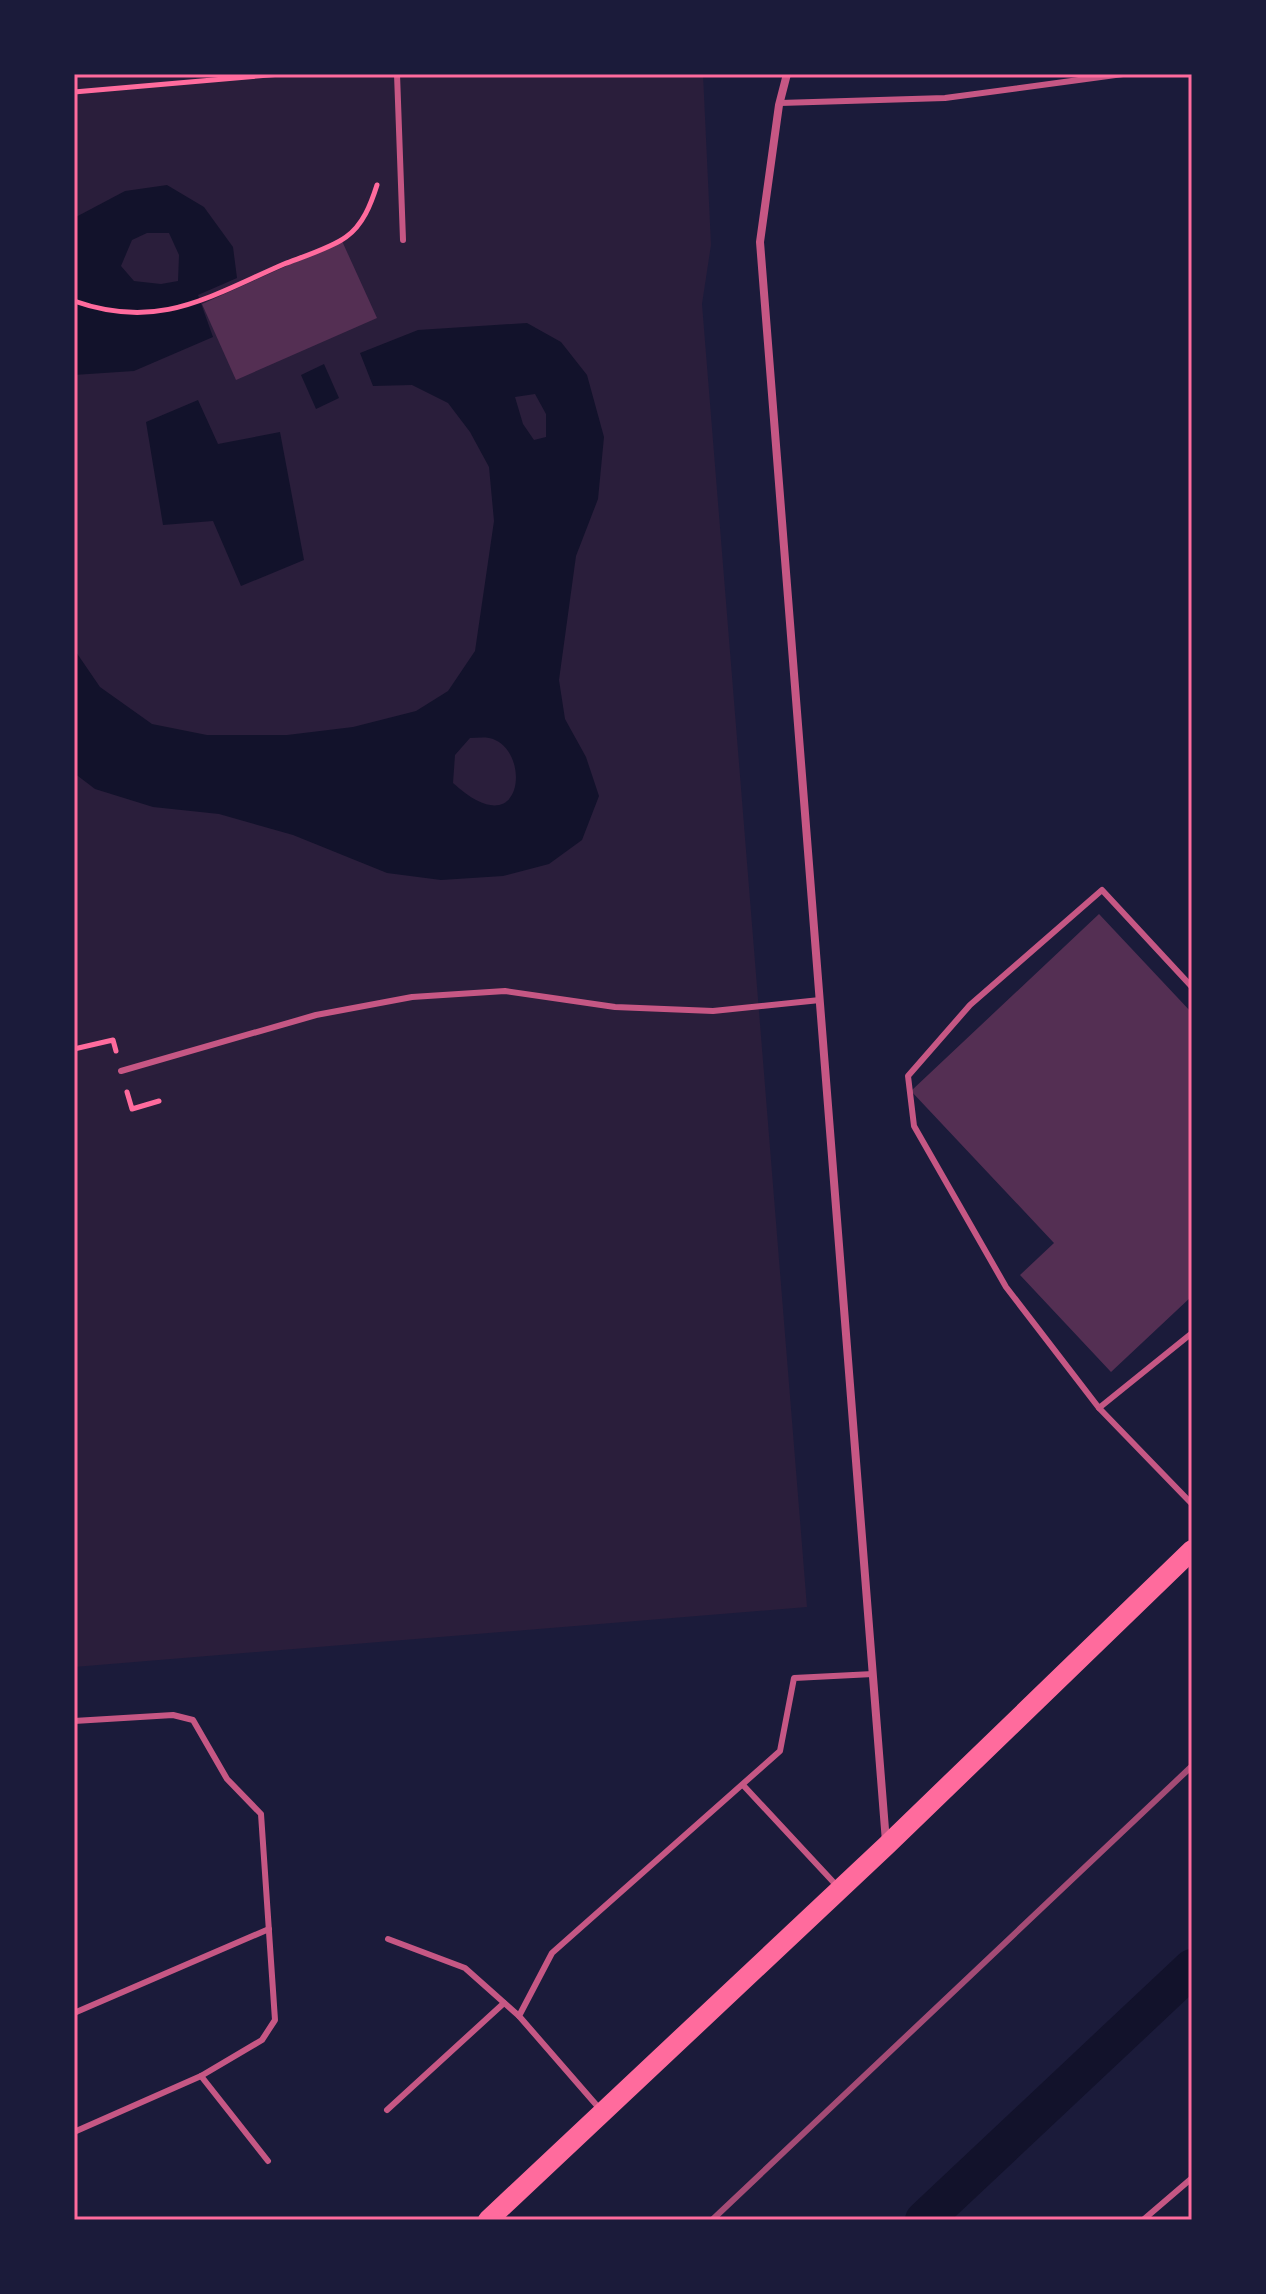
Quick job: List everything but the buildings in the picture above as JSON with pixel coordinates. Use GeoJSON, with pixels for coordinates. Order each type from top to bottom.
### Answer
{"type":"FeatureCollection","features":[{"type":"Feature","properties":{"kind":"main road"},"geometry":{"type":"LineString","coordinates":[[488,2220],[887,1845],[1192,1550]]}},
{"type":"Feature","properties":{"kind":"street"},"geometry":{"type":"LineString","coordinates":[[787,74],[760,242],[887,1845]]}},
{"type":"Feature","properties":{"kind":"lane"},"geometry":{"type":"LineString","coordinates":[[397,74],[403,240]]}},
{"type":"Feature","properties":{"kind":"lane"},"geometry":{"type":"LineString","coordinates":[[780,103],[945,98],[1123,74]]}},
{"type":"Feature","properties":{"kind":"lane"},"geometry":{"type":"LineString","coordinates":[[1192,987],[1102,890],[970,1005],[908,1076],[914,1126],[1006,1287],[1099,1408],[1192,1504]]}},
{"type":"Feature","properties":{"kind":"lane"},"geometry":{"type":"LineString","coordinates":[[121,1071],[316,1015],[412,997],[505,991],[615,1007],[713,1011],[820,1000]]}},
{"type":"Feature","properties":{"kind":"lane"},"geometry":{"type":"LineString","coordinates":[[1099,1408],[1192,1333]]}},
{"type":"Feature","properties":{"kind":"lane"},"geometry":{"type":"LineString","coordinates":[[519,2016],[552,1953],[780,1751],[794,1678],[873,1674]]}},
{"type":"Feature","properties":{"kind":"lane"},"geometry":{"type":"LineString","coordinates":[[74,1721],[173,1715],[193,1720],[227,1779],[261,1814],[275,2020],[262,2040],[201,2076],[74,2132]]}},
{"type":"Feature","properties":{"kind":"lane"},"geometry":{"type":"LineString","coordinates":[[743,1785],[840,1889]]}},
{"type":"Feature","properties":{"kind":"lane"},"geometry":{"type":"LineString","coordinates":[[74,2013],[269,1929]]}},
{"type":"Feature","properties":{"kind":"lane"},"geometry":{"type":"LineString","coordinates":[[388,1939],[465,1968],[519,2016],[603,2112]]}},
{"type":"Feature","properties":{"kind":"lane"},"geometry":{"type":"LineString","coordinates":[[387,2110],[504,2003]]}},
{"type":"Feature","properties":{"kind":"lane"},"geometry":{"type":"LineString","coordinates":[[201,2076],[268,2161]]}},
{"type":"Feature","properties":{"kind":"lane"},"geometry":{"type":"LineString","coordinates":[[1143,2220],[1192,2178]]}},
{"type":"Feature","properties":{"kind":"path"},"geometry":{"type":"LineString","coordinates":[[74,92],[281,74]]}},
{"type":"Feature","properties":{"kind":"path"},"geometry":{"type":"LineString","coordinates":[[74,301],[135,315],[171,310],[206,298],[346,237],[368,212],[382,171],[400,169]]}},
{"type":"Feature","properties":{"kind":"shaded area"},"geometry":{"type":"Polygon","coordinates":[[[74,74],[703,74],[711,245],[702,304],[807,1607],[74,1667],[74,74]]]}},
{"type":"Feature","properties":{"kind":"shaded area"},"geometry":{"type":"Polygon","coordinates":[[[167,185],[204,207],[233,247],[237,278],[198,295],[213,337],[134,371],[74,375],[74,218],[125,191],[167,185]],[[147,233],[132,240],[121,266],[134,281],[161,284],[178,281],[179,255],[169,233],[147,233]]]}},
{"type":"Feature","properties":{"kind":"shaded area"},"geometry":{"type":"Polygon","coordinates":[[[527,323],[561,342],[587,375],[604,437],[598,499],[576,556],[559,680],[565,719],[586,757],[599,796],[582,840],[549,864],[503,876],[441,880],[387,873],[293,835],[219,814],[153,807],[95,789],[74,773],[74,649],[100,687],[152,724],[207,735],[287,735],[353,727],[416,711],[448,691],[475,651],[494,521],[489,467],[470,432],[448,403],[412,385],[373,386],[360,353],[418,330],[527,323]],[[535,394],[515,397],[523,424],[534,440],[546,437],[546,414],[535,394]],[[470,738],[455,755],[453,783],[477,801],[495,805],[508,800],[514,789],[516,773],[512,758],[503,745],[489,738],[470,738]]]}},
{"type":"Feature","properties":{"kind":"shaded area"},"geometry":{"type":"Polygon","coordinates":[[[324,364],[339,398],[316,409],[301,375],[324,364]]]}},
{"type":"Feature","properties":{"kind":"shaded area"},"geometry":{"type":"Polygon","coordinates":[[[198,400],[218,444],[280,432],[304,560],[241,586],[213,521],[163,525],[146,422],[198,400]]]}},
{"type":"Feature","properties":{"kind":"waterway"},"geometry":{"type":"LineString","coordinates":[[924,2220],[1192,1968]]}},
{"type":"Feature","properties":{"kind":"railway"},"geometry":{"type":"LineString","coordinates":[[712,2220],[1192,1766]]}}]}
